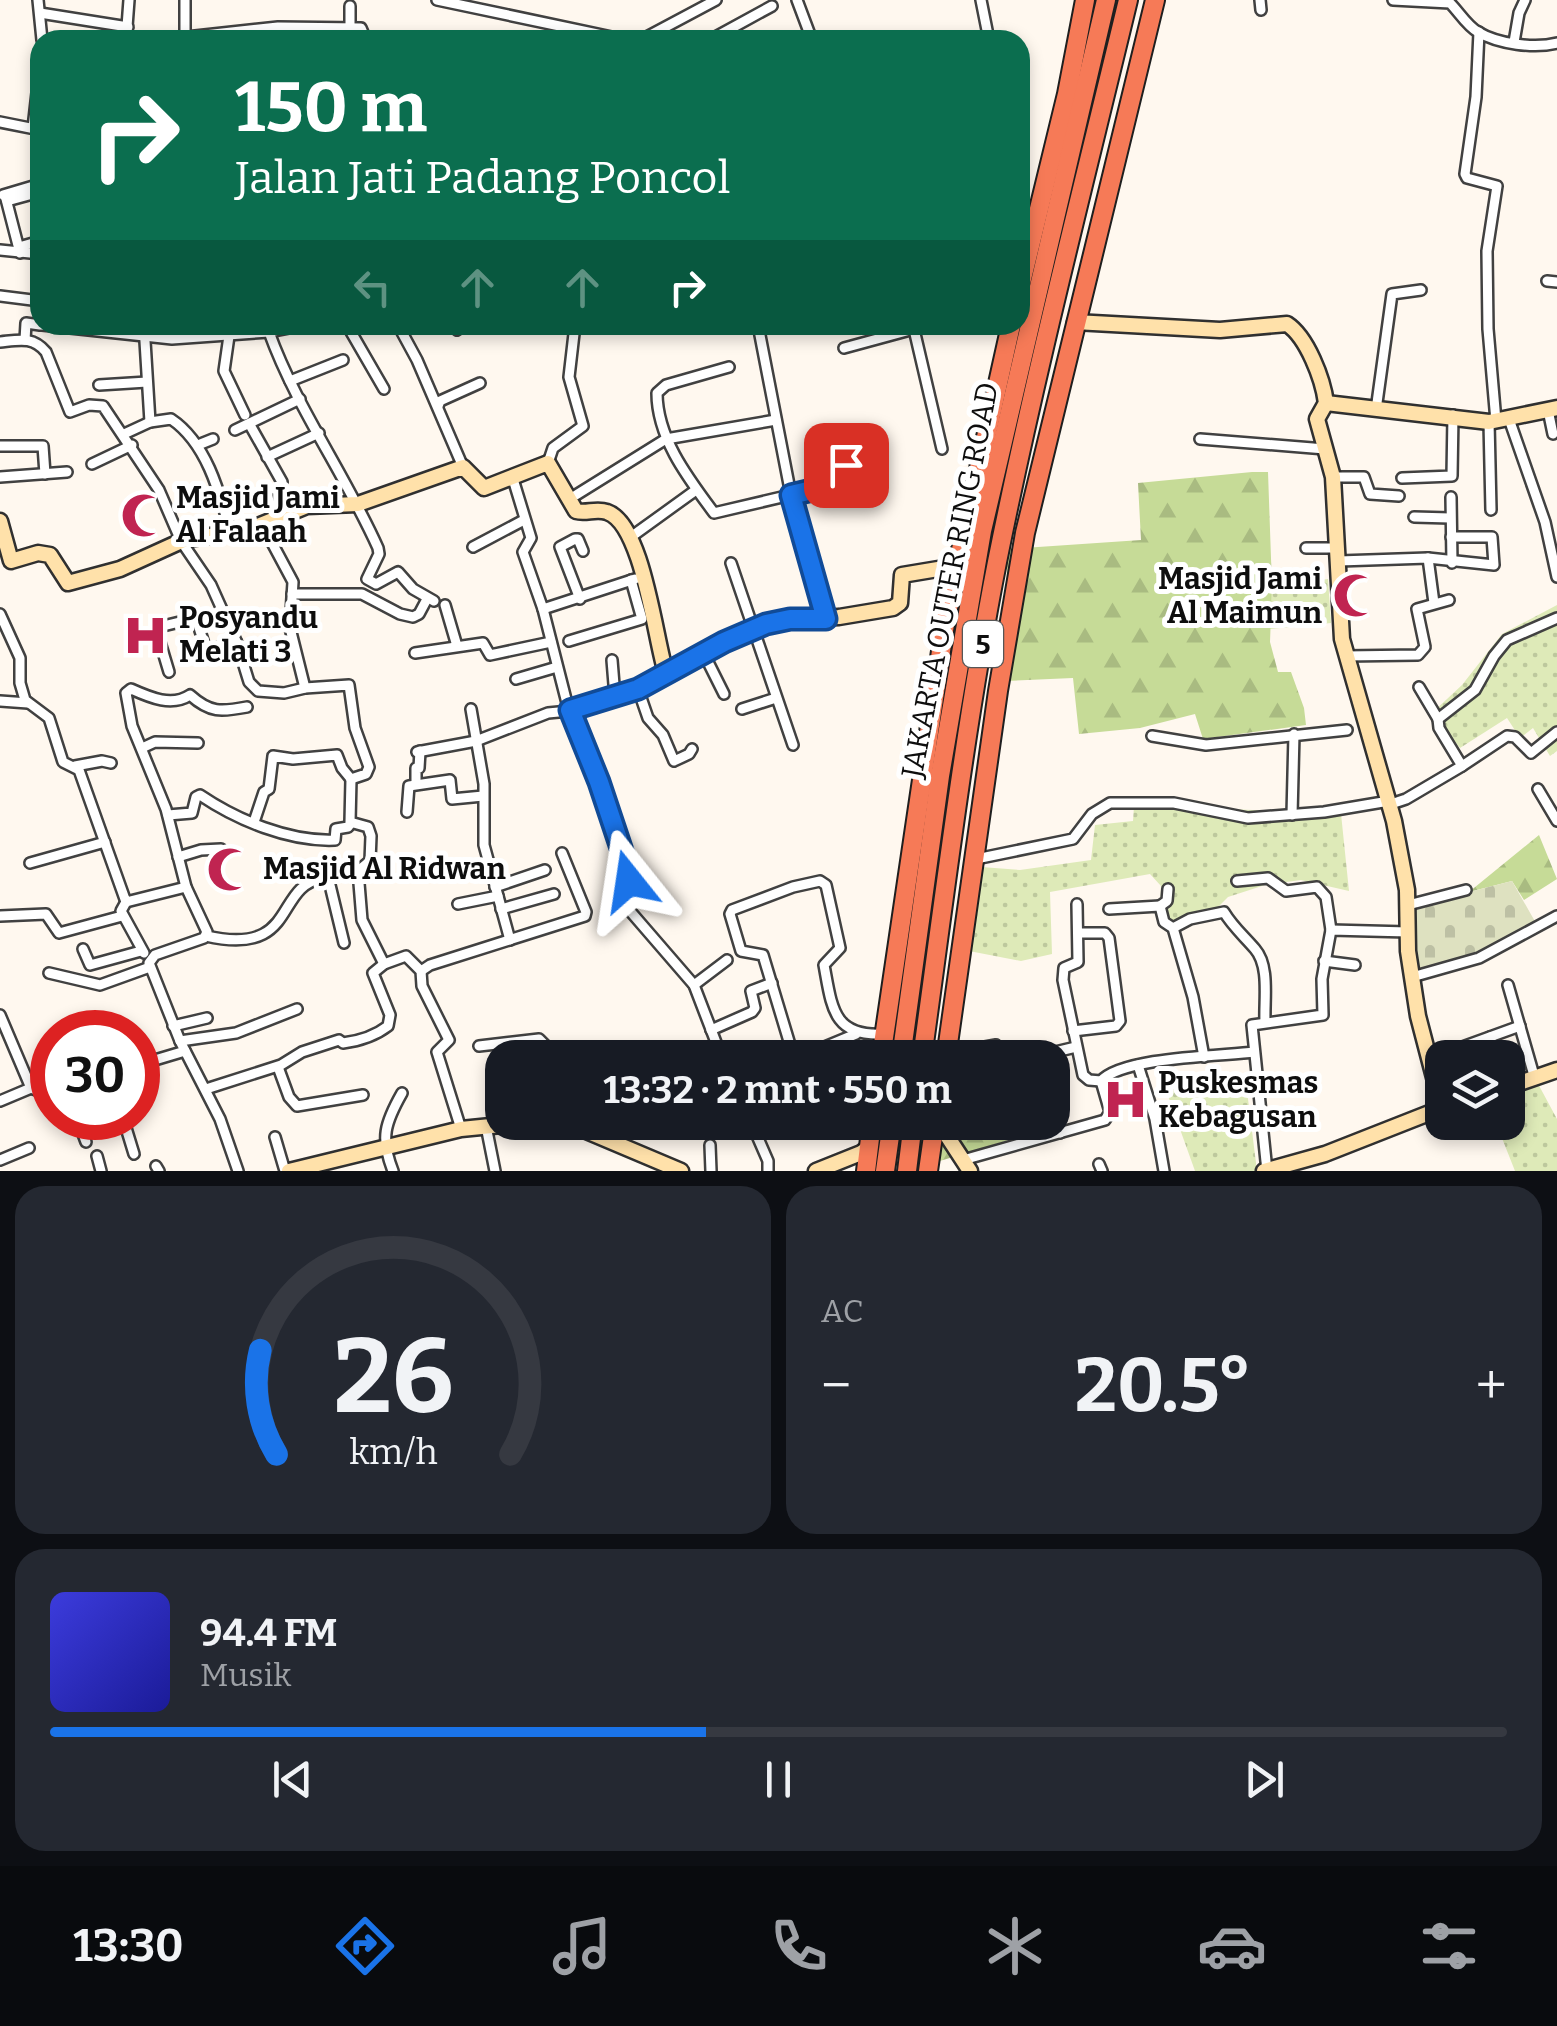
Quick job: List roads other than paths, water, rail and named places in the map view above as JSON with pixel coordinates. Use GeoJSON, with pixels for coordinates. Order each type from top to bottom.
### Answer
{"type":"FeatureCollection","features":[{"type":"Feature","properties":{"kind":"highway"},"geometry":{"type":"LineString","coordinates":[[1030,246],[1068,94],[1085,0]]}},
{"type":"Feature","properties":{"kind":"highway"},"geometry":{"type":"LineString","coordinates":[[1071,152],[1068,133],[1095,0]]}},
{"type":"Feature","properties":{"kind":"highway","name":"JAKARTA OUTER RING ROAD"},"geometry":{"type":"LineString","coordinates":[[1030,327],[1106,0]]}},
{"type":"Feature","properties":{"kind":"highway","name":"JAKARTA OUTER RING ROAD"},"geometry":{"type":"LineString","coordinates":[[925,1040],[996,565],[1128,0]]}},
{"type":"Feature","properties":{"kind":"highway"},"geometry":{"type":"LineString","coordinates":[[1082,195],[1091,182],[1140,0]]}},
{"type":"Feature","properties":{"kind":"highway"},"geometry":{"type":"LineString","coordinates":[[948,1040],[1020,560],[1155,0]]}},
{"type":"Feature","properties":{"kind":"highway"},"geometry":{"type":"LineString","coordinates":[[883,1040],[930,713],[956,566],[1008,335]]}},
{"type":"Feature","properties":{"kind":"highway","name":"JAKARTA OUTER RING ROAD"},"geometry":{"type":"LineString","coordinates":[[904,1040],[943,758],[982,531],[1028,335]]}},
{"type":"Feature","properties":{"kind":"highway"},"geometry":{"type":"LineString","coordinates":[[868,1162],[881,1140]]}},
{"type":"Feature","properties":{"kind":"highway"},"geometry":{"type":"LineString","coordinates":[[907,1171],[911,1140]]}},
{"type":"Feature","properties":{"kind":"highway"},"geometry":{"type":"LineString","coordinates":[[931,1171],[935,1140]]}},
{"type":"Feature","properties":{"kind":"street"},"geometry":{"type":"LineString","coordinates":[[38,0],[41,30]]}},
{"type":"Feature","properties":{"kind":"street"},"geometry":{"type":"LineString","coordinates":[[127,30],[129,0]]}},
{"type":"Feature","properties":{"kind":"street"},"geometry":{"type":"LineString","coordinates":[[185,30],[186,0]]}},
{"type":"Feature","properties":{"kind":"street"},"geometry":{"type":"LineString","coordinates":[[437,0],[491,6],[561,30]]}},
{"type":"Feature","properties":{"kind":"street"},"geometry":{"type":"LineString","coordinates":[[797,0],[808,30]]}},
{"type":"Feature","properties":{"kind":"street"},"geometry":{"type":"LineString","coordinates":[[981,0],[984,30]]}},
{"type":"Feature","properties":{"kind":"street"},"geometry":{"type":"LineString","coordinates":[[1393,0],[1451,2],[1478,32],[1496,40],[1557,43]]}},
{"type":"Feature","properties":{"kind":"street"},"geometry":{"type":"LineString","coordinates":[[1514,42],[1525,0]]}},
{"type":"Feature","properties":{"kind":"street"},"geometry":{"type":"LineString","coordinates":[[659,30],[709,2]]}},
{"type":"Feature","properties":{"kind":"street"},"geometry":{"type":"LineString","coordinates":[[350,6],[350,28]]}},
{"type":"Feature","properties":{"kind":"street"},"geometry":{"type":"LineString","coordinates":[[728,30],[772,6]]}},
{"type":"Feature","properties":{"kind":"street"},"geometry":{"type":"LineString","coordinates":[[40,13],[128,26]]}},
{"type":"Feature","properties":{"kind":"street"},"geometry":{"type":"LineString","coordinates":[[255,30],[364,30]]}},
{"type":"Feature","properties":{"kind":"street"},"geometry":{"type":"LineString","coordinates":[[1478,32],[1476,97],[1465,174],[1497,186],[1487,251],[1488,330],[1498,420],[1491,510]]}},
{"type":"Feature","properties":{"kind":"street"},"geometry":{"type":"LineString","coordinates":[[1,126],[30,128]]}},
{"type":"Feature","properties":{"kind":"street"},"geometry":{"type":"LineString","coordinates":[[19,250],[5,213],[3,195],[30,190]]}},
{"type":"Feature","properties":{"kind":"street"},"geometry":{"type":"LineString","coordinates":[[19,250],[30,246]]}},
{"type":"Feature","properties":{"kind":"street"},"geometry":{"type":"LineString","coordinates":[[0,250],[30,252]]}},
{"type":"Feature","properties":{"kind":"street"},"geometry":{"type":"LineString","coordinates":[[1376,410],[1392,294],[1421,290]]}},
{"type":"Feature","properties":{"kind":"street"},"geometry":{"type":"LineString","coordinates":[[0,296],[30,300]]}},
{"type":"Feature","properties":{"kind":"street"},"geometry":{"type":"LineString","coordinates":[[1075,322],[1220,330],[1289,324],[1321,378],[1326,402],[1318,418],[1333,478],[1345,656],[1391,806],[1408,905],[1412,977],[1425,1040]]}},
{"type":"Feature","properties":{"kind":"street"},"geometry":{"type":"LineString","coordinates":[[25,340],[26,323],[30,324]]}},
{"type":"Feature","properties":{"kind":"street"},"geometry":{"type":"LineString","coordinates":[[145,335],[150,422]]}},
{"type":"Feature","properties":{"kind":"street"},"geometry":{"type":"LineString","coordinates":[[158,335],[172,339],[238,335]]}},
{"type":"Feature","properties":{"kind":"street"},"geometry":{"type":"LineString","coordinates":[[270,335],[379,552],[395,572],[430,600],[413,616],[400,614],[362,594],[292,594]]}},
{"type":"Feature","properties":{"kind":"street"},"geometry":{"type":"LineString","coordinates":[[353,335],[384,389]]}},
{"type":"Feature","properties":{"kind":"street"},"geometry":{"type":"LineString","coordinates":[[403,335],[464,467],[481,488],[548,463]]}},
{"type":"Feature","properties":{"kind":"street"},"geometry":{"type":"LineString","coordinates":[[574,335],[569,377],[583,426],[553,448],[548,463],[568,500],[581,513],[600,510],[613,514],[626,534],[666,673]]}},
{"type":"Feature","properties":{"kind":"street"},"geometry":{"type":"LineString","coordinates":[[760,335],[791,495],[826,619]]}},
{"type":"Feature","properties":{"kind":"street"},"geometry":{"type":"LineString","coordinates":[[844,348],[887,335]]}},
{"type":"Feature","properties":{"kind":"street"},"geometry":{"type":"LineString","coordinates":[[915,335],[942,449]]}},
{"type":"Feature","properties":{"kind":"street"},"geometry":{"type":"LineString","coordinates":[[228,336],[224,372],[282,482]]}},
{"type":"Feature","properties":{"kind":"street"},"geometry":{"type":"LineString","coordinates":[[0,342],[35,342],[46,352],[70,412],[89,405],[104,406],[160,490],[181,541],[211,585],[237,643],[247,678],[258,690],[284,693],[346,683],[350,687],[351,713],[369,767],[366,774],[351,779]]}},
{"type":"Feature","properties":{"kind":"street"},"geometry":{"type":"LineString","coordinates":[[290,381],[342,360]]}},
{"type":"Feature","properties":{"kind":"street"},"geometry":{"type":"LineString","coordinates":[[729,367],[661,387],[657,393],[666,439],[714,513],[830,485],[830,475],[846,468],[842,456]]}},
{"type":"Feature","properties":{"kind":"street"},"geometry":{"type":"LineString","coordinates":[[99,385],[147,382]]}},
{"type":"Feature","properties":{"kind":"street"},"geometry":{"type":"LineString","coordinates":[[438,406],[440,401],[480,383]]}},
{"type":"Feature","properties":{"kind":"street"},"geometry":{"type":"LineString","coordinates":[[236,430],[247,420],[268,416],[272,410],[300,399]]}},
{"type":"Feature","properties":{"kind":"street"},"geometry":{"type":"LineString","coordinates":[[1326,402],[1498,420],[1553,409],[1553,434]]}},
{"type":"Feature","properties":{"kind":"street"},"geometry":{"type":"LineString","coordinates":[[1402,478],[1452,476],[1453,415]]}},
{"type":"Feature","properties":{"kind":"street"},"geometry":{"type":"LineString","coordinates":[[124,434],[150,422],[173,419],[198,445],[231,534]]}},
{"type":"Feature","properties":{"kind":"street"},"geometry":{"type":"LineString","coordinates":[[576,494],[666,439],[776,420]]}},
{"type":"Feature","properties":{"kind":"street"},"geometry":{"type":"LineString","coordinates":[[1498,420],[1548,531],[1557,577]]}},
{"type":"Feature","properties":{"kind":"street"},"geometry":{"type":"LineString","coordinates":[[267,457],[320,433]]}},
{"type":"Feature","properties":{"kind":"street"},"geometry":{"type":"LineString","coordinates":[[198,445],[213,439]]}},
{"type":"Feature","properties":{"kind":"street"},"geometry":{"type":"LineString","coordinates":[[1200,439],[1325,449]]}},
{"type":"Feature","properties":{"kind":"street"},"geometry":{"type":"LineString","coordinates":[[0,446],[43,446],[45,474]]}},
{"type":"Feature","properties":{"kind":"street"},"geometry":{"type":"LineString","coordinates":[[92,464],[132,446]]}},
{"type":"Feature","properties":{"kind":"street"},"geometry":{"type":"LineString","coordinates":[[0,522],[4,559],[13,561],[38,552],[50,555],[68,583],[120,569],[181,541],[231,534],[307,506],[358,504],[464,467]]}},
{"type":"Feature","properties":{"kind":"street"},"geometry":{"type":"LineString","coordinates":[[0,477],[67,472]]}},
{"type":"Feature","properties":{"kind":"street"},"geometry":{"type":"LineString","coordinates":[[1333,478],[1364,477],[1370,494],[1398,496]]}},
{"type":"Feature","properties":{"kind":"street"},"geometry":{"type":"LineString","coordinates":[[513,479],[531,538],[523,552],[543,609],[557,668],[628,869],[624,904],[694,985],[715,1040]]}},
{"type":"Feature","properties":{"kind":"street"},"geometry":{"type":"LineString","coordinates":[[266,489],[269,521],[290,576],[291,637],[305,688]]}},
{"type":"Feature","properties":{"kind":"street"},"geometry":{"type":"LineString","coordinates":[[635,534],[696,490]]}},
{"type":"Feature","properties":{"kind":"street"},"geometry":{"type":"LineString","coordinates":[[1452,497],[1452,562]]}},
{"type":"Feature","properties":{"kind":"street"},"geometry":{"type":"LineString","coordinates":[[1414,517],[1450,518]]}},
{"type":"Feature","properties":{"kind":"street"},"geometry":{"type":"LineString","coordinates":[[474,547],[524,520]]}},
{"type":"Feature","properties":{"kind":"street"},"geometry":{"type":"LineString","coordinates":[[1306,548],[1493,566],[1494,538],[1452,537]]}},
{"type":"Feature","properties":{"kind":"street"},"geometry":{"type":"LineString","coordinates":[[580,599],[560,547],[578,539],[583,551]]}},
{"type":"Feature","properties":{"kind":"street"},"geometry":{"type":"LineString","coordinates":[[379,552],[367,579],[376,584],[395,572]]}},
{"type":"Feature","properties":{"kind":"street"},"geometry":{"type":"LineString","coordinates":[[1428,558],[1434,604]]}},
{"type":"Feature","properties":{"kind":"street"},"geometry":{"type":"LineString","coordinates":[[731,563],[793,745]]}},
{"type":"Feature","properties":{"kind":"street"},"geometry":{"type":"LineString","coordinates":[[416,784],[419,751],[476,741],[548,713],[638,689],[754,628],[790,619],[826,619],[892,608],[900,603],[902,575],[956,566]]}},
{"type":"Feature","properties":{"kind":"street"},"geometry":{"type":"LineString","coordinates":[[543,609],[638,578]]}},
{"type":"Feature","properties":{"kind":"street"},"geometry":{"type":"LineString","coordinates":[[568,641],[641,620],[638,578]]}},
{"type":"Feature","properties":{"kind":"street"},"geometry":{"type":"LineString","coordinates":[[1345,656],[1418,655],[1425,647],[1417,609],[1449,600]]}},
{"type":"Feature","properties":{"kind":"street"},"geometry":{"type":"LineString","coordinates":[[445,605],[457,646]]}},
{"type":"Feature","properties":{"kind":"street"},"geometry":{"type":"LineString","coordinates":[[0,614],[20,658],[20,683],[28,704]]}},
{"type":"Feature","properties":{"kind":"street"},"geometry":{"type":"LineString","coordinates":[[169,672],[157,632],[159,627],[196,618],[206,650],[237,643]]}},
{"type":"Feature","properties":{"kind":"street"},"geometry":{"type":"LineString","coordinates":[[1438,719],[1475,690],[1508,640],[1557,618]]}},
{"type":"Feature","properties":{"kind":"street"},"geometry":{"type":"LineString","coordinates":[[415,653],[483,643],[490,655],[552,642]]}},
{"type":"Feature","properties":{"kind":"street"},"geometry":{"type":"LineString","coordinates":[[704,654],[724,694]]}},
{"type":"Feature","properties":{"kind":"street"},"geometry":{"type":"LineString","coordinates":[[612,660],[615,697]]}},
{"type":"Feature","properties":{"kind":"street"},"geometry":{"type":"LineString","coordinates":[[516,679],[557,668]]}},
{"type":"Feature","properties":{"kind":"street"},"geometry":{"type":"LineString","coordinates":[[1420,688],[1462,766]]}},
{"type":"Feature","properties":{"kind":"street"},"geometry":{"type":"LineString","coordinates":[[638,689],[648,718],[662,735],[674,761]]}},
{"type":"Feature","properties":{"kind":"street"},"geometry":{"type":"LineString","coordinates":[[206,936],[186,886],[158,785],[128,710],[126,693],[129,690],[168,701],[182,701],[190,696],[202,707],[218,710],[247,706]]}},
{"type":"Feature","properties":{"kind":"street"},"geometry":{"type":"LineString","coordinates":[[742,709],[776,698]]}},
{"type":"Feature","properties":{"kind":"street"},"geometry":{"type":"LineString","coordinates":[[0,701],[28,704],[49,718],[60,757],[80,770],[126,902]]}},
{"type":"Feature","properties":{"kind":"street"},"geometry":{"type":"LineString","coordinates":[[470,709],[484,784],[484,845],[510,940]]}},
{"type":"Feature","properties":{"kind":"street"},"geometry":{"type":"LineString","coordinates":[[1152,736],[1206,745],[1347,730]]}},
{"type":"Feature","properties":{"kind":"street"},"geometry":{"type":"LineString","coordinates":[[973,859],[1073,839],[1092,814],[1110,803],[1174,803],[1239,818],[1391,806],[1507,736],[1515,737],[1531,753],[1557,732]]}},
{"type":"Feature","properties":{"kind":"street"},"geometry":{"type":"LineString","coordinates":[[1292,814],[1294,734]]}},
{"type":"Feature","properties":{"kind":"street"},"geometry":{"type":"LineString","coordinates":[[142,748],[155,742],[198,743]]}},
{"type":"Feature","properties":{"kind":"street"},"geometry":{"type":"LineString","coordinates":[[661,766],[690,754],[692,749]]}},
{"type":"Feature","properties":{"kind":"street"},"geometry":{"type":"LineString","coordinates":[[167,812],[190,814],[200,794],[236,816],[254,822],[300,836],[335,840],[336,828],[348,828],[351,823],[351,779],[338,755],[293,759],[273,756],[269,789],[264,792],[254,822]]}},
{"type":"Feature","properties":{"kind":"street"},"geometry":{"type":"LineString","coordinates":[[72,766],[111,763]]}},
{"type":"Feature","properties":{"kind":"street"},"geometry":{"type":"LineString","coordinates":[[407,812],[409,786],[416,784],[450,780],[452,799],[483,796]]}},
{"type":"Feature","properties":{"kind":"street"},"geometry":{"type":"LineString","coordinates":[[1538,789],[1557,821]]}},
{"type":"Feature","properties":{"kind":"street"},"geometry":{"type":"LineString","coordinates":[[351,823],[368,826],[371,836],[369,863],[358,871],[359,906],[363,923],[384,964]]}},
{"type":"Feature","properties":{"kind":"street"},"geometry":{"type":"LineString","coordinates":[[30,863],[105,842]]}},
{"type":"Feature","properties":{"kind":"street"},"geometry":{"type":"LineString","coordinates":[[178,857],[200,850],[220,850]]}},
{"type":"Feature","properties":{"kind":"street"},"geometry":{"type":"LineString","coordinates":[[424,969],[586,915],[562,853]]}},
{"type":"Feature","properties":{"kind":"street"},"geometry":{"type":"LineString","coordinates":[[458,904],[545,870]]}},
{"type":"Feature","properties":{"kind":"street"},"geometry":{"type":"LineString","coordinates":[[49,973],[100,985],[206,936],[228,940],[262,934],[279,922],[297,892],[311,881],[323,878],[333,890],[344,944]]}},
{"type":"Feature","properties":{"kind":"street"},"geometry":{"type":"LineString","coordinates":[[1237,881],[1268,878],[1286,891],[1317,886],[1326,898],[1331,930],[1324,961],[1323,1014],[1264,1021],[1251,1028],[1266,1171],[1325,1154],[1425,1115]]}},
{"type":"Feature","properties":{"kind":"street"},"geometry":{"type":"LineString","coordinates":[[790,1040],[763,953],[741,951],[730,912],[804,883],[820,881],[826,884],[840,938],[838,951],[824,965],[828,984],[840,1020],[856,1034]]}},
{"type":"Feature","properties":{"kind":"street"},"geometry":{"type":"LineString","coordinates":[[186,886],[126,902],[121,911],[220,1120],[238,1171]]}},
{"type":"Feature","properties":{"kind":"street"},"geometry":{"type":"LineString","coordinates":[[1109,909],[1160,906],[1167,902],[1168,890]]}},
{"type":"Feature","properties":{"kind":"street"},"geometry":{"type":"LineString","coordinates":[[1408,905],[1466,890]]}},
{"type":"Feature","properties":{"kind":"street"},"geometry":{"type":"LineString","coordinates":[[501,909],[554,894]]}},
{"type":"Feature","properties":{"kind":"street"},"geometry":{"type":"LineString","coordinates":[[1077,904],[1078,963],[1063,970],[1076,1047],[1086,1079],[1101,1081]]}},
{"type":"Feature","properties":{"kind":"street"},"geometry":{"type":"LineString","coordinates":[[1160,906],[1164,922],[1172,928],[1194,998],[1204,1058]]}},
{"type":"Feature","properties":{"kind":"street"},"geometry":{"type":"LineString","coordinates":[[1172,928],[1190,919],[1224,912],[1260,955],[1264,1021]]}},
{"type":"Feature","properties":{"kind":"street"},"geometry":{"type":"LineString","coordinates":[[0,916],[46,914],[59,933],[122,916]]}},
{"type":"Feature","properties":{"kind":"street"},"geometry":{"type":"LineString","coordinates":[[1412,977],[1479,958],[1557,916]]}},
{"type":"Feature","properties":{"kind":"street"},"geometry":{"type":"LineString","coordinates":[[1331,930],[1408,932]]}},
{"type":"Feature","properties":{"kind":"street"},"geometry":{"type":"LineString","coordinates":[[1073,1032],[1116,1026],[1120,1020],[1109,938],[1105,933],[1080,933]]}},
{"type":"Feature","properties":{"kind":"street"},"geometry":{"type":"LineString","coordinates":[[83,949],[90,965],[147,960]]}},
{"type":"Feature","properties":{"kind":"street"},"geometry":{"type":"LineString","coordinates":[[206,1089],[278,1066],[302,1052],[339,1040],[343,1044],[353,1042],[388,1026],[390,1015],[373,973],[406,956],[424,969]]}},
{"type":"Feature","properties":{"kind":"street"},"geometry":{"type":"LineString","coordinates":[[134,968],[147,960]]}},
{"type":"Feature","properties":{"kind":"street"},"geometry":{"type":"LineString","coordinates":[[694,985],[726,960]]}},
{"type":"Feature","properties":{"kind":"street"},"geometry":{"type":"LineString","coordinates":[[1324,961],[1355,964]]}},
{"type":"Feature","properties":{"kind":"street"},"geometry":{"type":"LineString","coordinates":[[424,969],[422,986],[449,1040],[438,1052],[460,1129]]}},
{"type":"Feature","properties":{"kind":"street"},"geometry":{"type":"LineString","coordinates":[[711,1030],[752,1012],[751,990],[772,983]]}},
{"type":"Feature","properties":{"kind":"street"},"geometry":{"type":"LineString","coordinates":[[1508,985],[1535,1078]]}},
{"type":"Feature","properties":{"kind":"street"},"geometry":{"type":"LineString","coordinates":[[160,1055],[297,1010]]}},
{"type":"Feature","properties":{"kind":"street"},"geometry":{"type":"LineString","coordinates":[[0,1014],[30,1086]]}},
{"type":"Feature","properties":{"kind":"street"},"geometry":{"type":"LineString","coordinates":[[174,1026],[207,1018]]}},
{"type":"Feature","properties":{"kind":"street"},"geometry":{"type":"LineString","coordinates":[[1484,1040],[1520,1026]]}},
{"type":"Feature","properties":{"kind":"street"},"geometry":{"type":"LineString","coordinates":[[841,1040],[856,1034],[884,1034]]}},
{"type":"Feature","properties":{"kind":"street"},"geometry":{"type":"LineString","coordinates":[[479,1046],[485,1045]]}},
{"type":"Feature","properties":{"kind":"street"},"geometry":{"type":"LineString","coordinates":[[1070,1048],[1076,1047]]}},
{"type":"Feature","properties":{"kind":"street"},"geometry":{"type":"LineString","coordinates":[[1101,1081],[1108,1073],[1138,1065],[1254,1052]]}},
{"type":"Feature","properties":{"kind":"street"},"geometry":{"type":"LineString","coordinates":[[1138,1065],[1155,1119],[1164,1171]]}},
{"type":"Feature","properties":{"kind":"street"},"geometry":{"type":"LineString","coordinates":[[278,1066],[296,1106],[364,1096]]}},
{"type":"Feature","properties":{"kind":"street"},"geometry":{"type":"LineString","coordinates":[[1525,1081],[1557,1070]]}},
{"type":"Feature","properties":{"kind":"street"},"geometry":{"type":"LineString","coordinates":[[1070,1130],[1108,1118],[1110,1112],[1101,1081]]}},
{"type":"Feature","properties":{"kind":"street"},"geometry":{"type":"LineString","coordinates":[[0,1101],[30,1088]]}},
{"type":"Feature","properties":{"kind":"street"},"geometry":{"type":"LineString","coordinates":[[392,1171],[384,1147],[391,1114],[402,1092]]}},
{"type":"Feature","properties":{"kind":"street"},"geometry":{"type":"LineString","coordinates":[[275,1137],[287,1171],[485,1126]]}},
{"type":"Feature","properties":{"kind":"street"},"geometry":{"type":"LineString","coordinates":[[130,1140],[134,1154]]}},
{"type":"Feature","properties":{"kind":"street"},"geometry":{"type":"LineString","coordinates":[[489,1140],[495,1171]]}},
{"type":"Feature","properties":{"kind":"street"},"geometry":{"type":"LineString","coordinates":[[603,1140],[657,1166],[681,1171]]}},
{"type":"Feature","properties":{"kind":"street"},"geometry":{"type":"LineString","coordinates":[[759,1140],[768,1171]]}},
{"type":"Feature","properties":{"kind":"street"},"geometry":{"type":"LineString","coordinates":[[949,1140],[964,1162]]}},
{"type":"Feature","properties":{"kind":"street"},"geometry":{"type":"LineString","coordinates":[[931,1171],[938,1162],[964,1162],[1037,1140]]}},
{"type":"Feature","properties":{"kind":"street"},"geometry":{"type":"LineString","coordinates":[[710,1145],[711,1171]]}},
{"type":"Feature","properties":{"kind":"street"},"geometry":{"type":"LineString","coordinates":[[0,1160],[29,1148]]}},
{"type":"Feature","properties":{"kind":"street"},"geometry":{"type":"LineString","coordinates":[[97,1156],[101,1171]]}},
{"type":"Feature","properties":{"kind":"street"},"geometry":{"type":"LineString","coordinates":[[816,1171],[868,1162]]}},
{"type":"Feature","properties":{"kind":"place","name":"Masjid Jami Al Falaah"},"geometry":{"type":"Point","coordinates":[143,515]}},
{"type":"Feature","properties":{"kind":"place","name":"Masjid Jami Al Maimun"},"geometry":{"type":"Point","coordinates":[1355,596]}},
{"type":"Feature","properties":{"kind":"place","name":"Posyandu Melati 3"},"geometry":{"type":"Point","coordinates":[146,635]}},
{"type":"Feature","properties":{"kind":"place","name":"Masjid Al Ridwan"},"geometry":{"type":"Point","coordinates":[230,869]}},
{"type":"Feature","properties":{"kind":"place","name":"Puskesmas Kebagusan"},"geometry":{"type":"Point","coordinates":[1125,1100]}}]}
